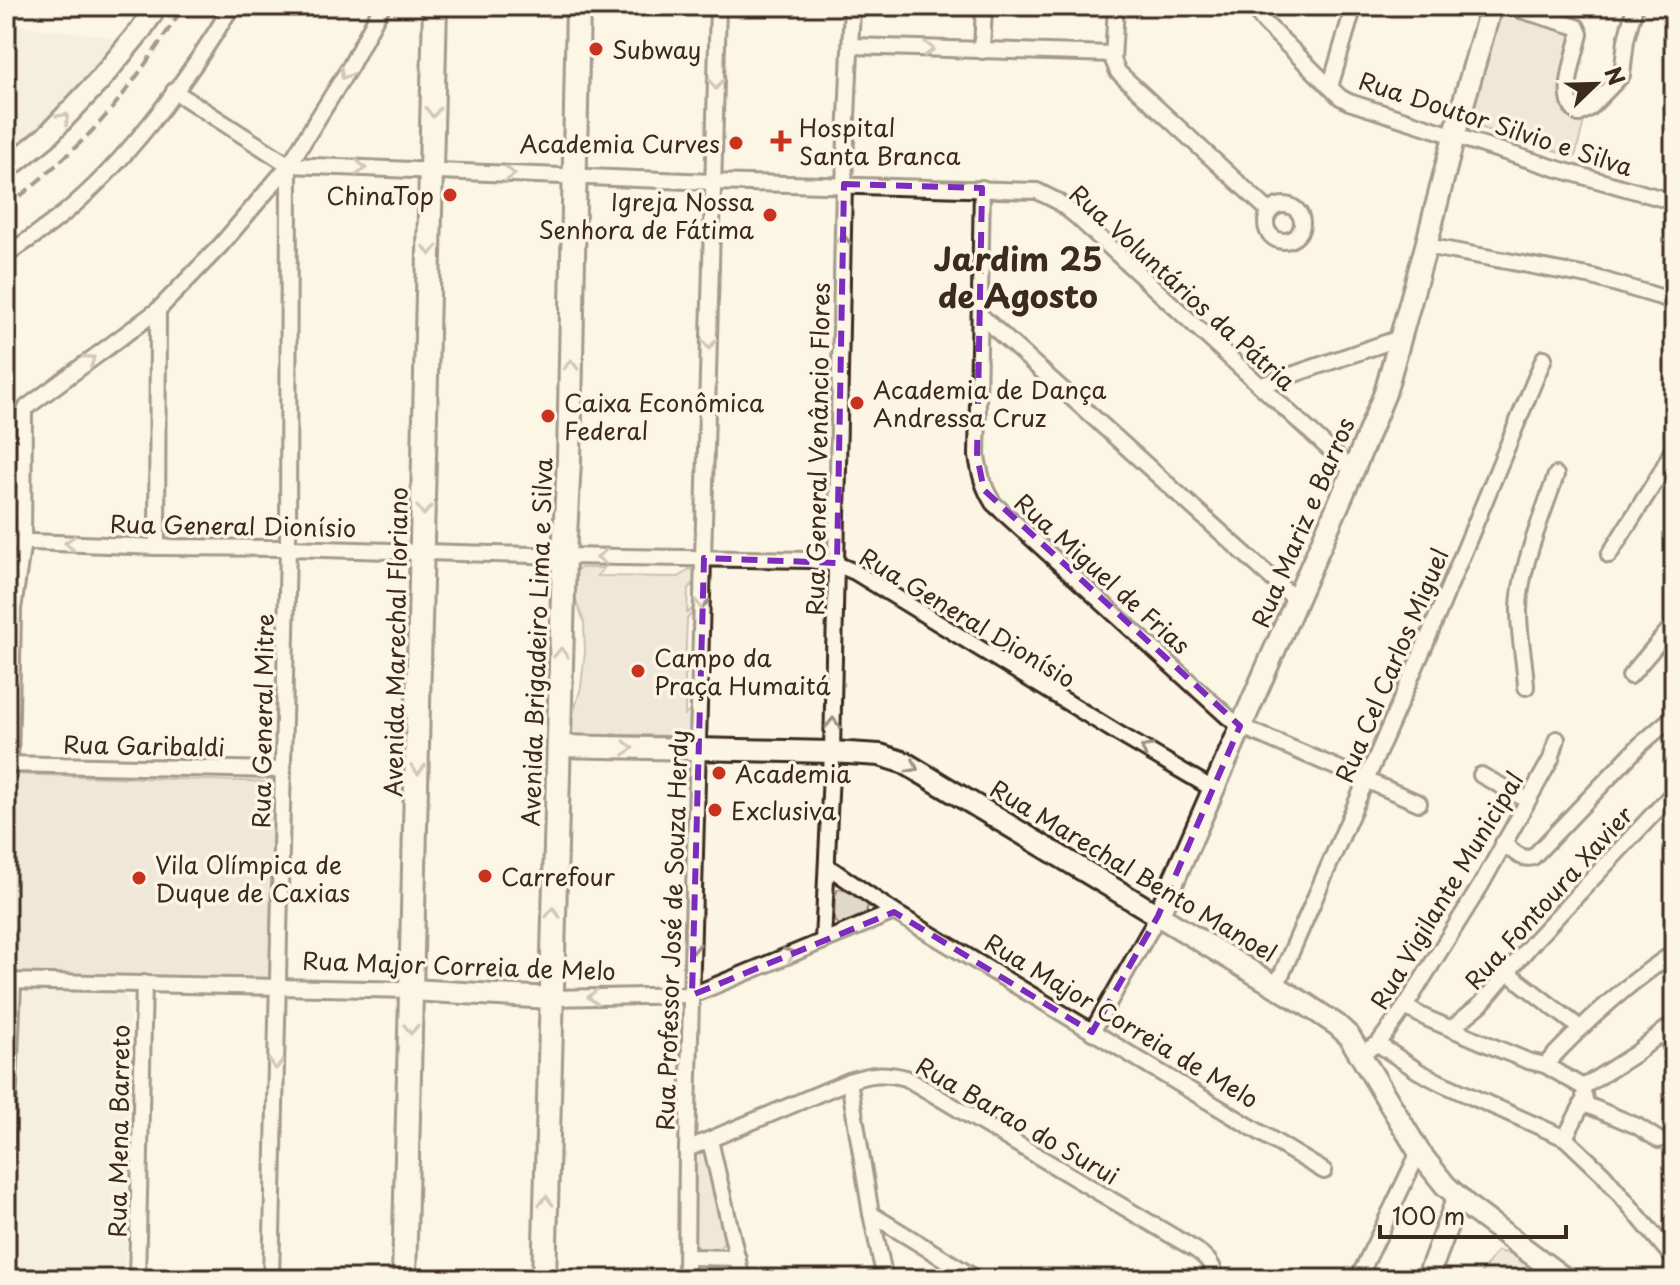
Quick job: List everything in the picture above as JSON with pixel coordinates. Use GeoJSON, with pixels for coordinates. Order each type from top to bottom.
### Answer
{"type":"FeatureCollection","features":[{"type":"Feature","properties":{"kind":"main road"},"geometry":{"type":"LineString","coordinates":[[6,169],[46,137],[99,81],[157,6]]}},
{"type":"Feature","properties":{"kind":"main road","name":"Avenida Marechal Floriano"},"geometry":{"type":"LineString","coordinates":[[404,1279],[435,6]]}},
{"type":"Feature","properties":{"kind":"main road","name":"Avenida Brigadeiro Lima e Silva"},"geometry":{"type":"LineString","coordinates":[[544,1279],[569,460],[578,6]]}},
{"type":"Feature","properties":{"kind":"main road","name":"Rua Mariz e Barros"},"geometry":{"type":"LineString","coordinates":[[1158,916],[1385,393],[1491,6]]}},
{"type":"Feature","properties":{"kind":"main road","name":"Rua Marechal Bento Manoel"},"geometry":{"type":"LineString","coordinates":[[559,746],[832,752],[880,755],[905,763],[1307,1005],[1369,1048],[1419,1152],[1437,1176],[1458,1197],[1565,1279]]}},
{"type":"Feature","properties":{"kind":"main road","name":"Rua Major Correia de Melo"},"geometry":{"type":"LineString","coordinates":[[412,990],[551,998]]}},
{"type":"Feature","properties":{"kind":"main road"},"geometry":{"type":"LineString","coordinates":[[1427,1279],[1458,1197]]}},
{"type":"Feature","properties":{"kind":"street"},"geometry":{"type":"LineString","coordinates":[[6,255],[76,203],[126,152],[174,91],[232,6]]}},
{"type":"Feature","properties":{"kind":"street"},"geometry":{"type":"LineString","coordinates":[[8,764],[10,609],[23,541],[24,417],[27,407],[158,310],[221,245],[289,165],[351,65],[382,6]]}},
{"type":"Feature","properties":{"kind":"street","name":"Rua Professor José de Souza Herdy"},"geometry":{"type":"LineString","coordinates":[[686,1279],[718,6]]}},
{"type":"Feature","properties":{"kind":"street","name":"Rua General Venâncio Flores"},"geometry":{"type":"LineString","coordinates":[[823,941],[832,752],[844,184],[852,6]]}},
{"type":"Feature","properties":{"kind":"street"},"geometry":{"type":"LineString","coordinates":[[982,51],[984,6]]}},
{"type":"Feature","properties":{"kind":"street"},"geometry":{"type":"LineString","coordinates":[[1116,6],[1115,68],[1269,211]]}},
{"type":"Feature","properties":{"kind":"street","name":"Rua Doutor Silvio e Silva"},"geometry":{"type":"LineString","coordinates":[[1256,6],[1265,23],[1340,97],[1349,102],[1558,169],[1667,200]]}},
{"type":"Feature","properties":{"kind":"street"},"geometry":{"type":"LineString","coordinates":[[1330,87],[1354,6]]}},
{"type":"Feature","properties":{"kind":"street"},"geometry":{"type":"LineString","coordinates":[[1507,6],[1577,27],[1580,34],[1568,90],[1571,107],[1579,114],[1590,108],[1622,75],[1626,40],[1635,6]]}},
{"type":"Feature","properties":{"kind":"street"},"geometry":{"type":"LineString","coordinates":[[851,46],[1113,54]]}},
{"type":"Feature","properties":{"kind":"street"},"geometry":{"type":"LineString","coordinates":[[174,91],[289,165]]}},
{"type":"Feature","properties":{"kind":"street","name":"Rua Voluntários da Pátria"},"geometry":{"type":"LineString","coordinates":[[289,165],[1037,191],[1057,201],[1088,226],[1353,471]]}},
{"type":"Feature","properties":{"kind":"street","name":"Rua General Mitre"},"geometry":{"type":"LineString","coordinates":[[271,1279],[288,548],[289,165]]}},
{"type":"Feature","properties":{"kind":"street","name":"Rua Miguel de Frias"},"geometry":{"type":"LineString","coordinates":[[982,188],[977,456],[984,490],[993,503],[1240,726],[1419,803]]}},
{"type":"Feature","properties":{"kind":"street"},"geometry":{"type":"LineString","coordinates":[[1426,246],[1593,277],[1674,301]]}},
{"type":"Feature","properties":{"kind":"street"},"geometry":{"type":"LineString","coordinates":[[157,547],[158,310]]}},
{"type":"Feature","properties":{"kind":"street"},"geometry":{"type":"LineString","coordinates":[[981,316],[1297,601]]}},
{"type":"Feature","properties":{"kind":"street"},"geometry":{"type":"LineString","coordinates":[[1262,385],[1400,338]]}},
{"type":"Feature","properties":{"kind":"street","name":"Rua Cel Carlos Miguel"},"geometry":{"type":"LineString","coordinates":[[1276,987],[1425,645],[1544,358]]}},
{"type":"Feature","properties":{"kind":"street"},"geometry":{"type":"LineString","coordinates":[[1609,555],[1674,447]]}},
{"type":"Feature","properties":{"kind":"street"},"geometry":{"type":"LineString","coordinates":[[1526,687],[1518,611],[1525,572],[1556,475]]}},
{"type":"Feature","properties":{"kind":"street"},"geometry":{"type":"LineString","coordinates":[[6,490],[23,515]]}},
{"type":"Feature","properties":{"kind":"street","name":"Rua General Dionísio"},"geometry":{"type":"LineString","coordinates":[[6,541],[157,547],[810,560],[836,564],[882,588],[1213,789]]}},
{"type":"Feature","properties":{"kind":"street"},"geometry":{"type":"LineString","coordinates":[[1630,676],[1674,624]]}},
{"type":"Feature","properties":{"kind":"street"},"geometry":{"type":"LineString","coordinates":[[1503,843],[1526,859],[1540,853],[1640,745],[1674,716]]}},
{"type":"Feature","properties":{"kind":"street","name":"Rua Vigilante Municipal"},"geometry":{"type":"LineString","coordinates":[[1369,1048],[1405,1007],[1481,885],[1551,759],[1557,739]]}},
{"type":"Feature","properties":{"kind":"street","name":"Rua Garibaldi"},"geometry":{"type":"LineString","coordinates":[[8,764],[282,770]]}},
{"type":"Feature","properties":{"kind":"street"},"geometry":{"type":"LineString","coordinates":[[1481,775],[1527,800]]}},
{"type":"Feature","properties":{"kind":"street","name":"Rua Fontoura Xavier"},"geometry":{"type":"LineString","coordinates":[[1452,1028],[1481,1004],[1535,940],[1674,792]]}},
{"type":"Feature","properties":{"kind":"street","name":"Rua Major Correia de Melo"},"geometry":{"type":"LineString","coordinates":[[827,866],[894,912],[1324,1171]]}},
{"type":"Feature","properties":{"kind":"street","name":"Rua Major Correia de Melo"},"geometry":{"type":"LineString","coordinates":[[551,998],[692,995],[894,912]]}},
{"type":"Feature","properties":{"kind":"street","name":"Rua Mariz e Barros"},"geometry":{"type":"LineString","coordinates":[[1092,1032],[1158,916]]}},
{"type":"Feature","properties":{"kind":"street"},"geometry":{"type":"LineString","coordinates":[[1545,1065],[1630,983],[1674,953]]}},
{"type":"Feature","properties":{"kind":"street"},"geometry":{"type":"LineString","coordinates":[[1507,972],[1580,1028]]}},
{"type":"Feature","properties":{"kind":"street"},"geometry":{"type":"LineString","coordinates":[[6,1161],[9,982]]}},
{"type":"Feature","properties":{"kind":"street","name":"Rua Major Correia de Melo"},"geometry":{"type":"LineString","coordinates":[[9,982],[412,990]]}},
{"type":"Feature","properties":{"kind":"street","name":"Rua Mena Barreto"},"geometry":{"type":"LineString","coordinates":[[137,1279],[144,983]]}},
{"type":"Feature","properties":{"kind":"street"},"geometry":{"type":"LineString","coordinates":[[1405,1007],[1514,1056],[1545,1065],[1583,1087]]}},
{"type":"Feature","properties":{"kind":"street"},"geometry":{"type":"LineString","coordinates":[[1583,1087],[1635,1054],[1668,1027],[1674,1051]]}},
{"type":"Feature","properties":{"kind":"street"},"geometry":{"type":"LineString","coordinates":[[1369,1048],[1565,1138],[1603,1174],[1674,1259]]}},
{"type":"Feature","properties":{"kind":"street","name":"Rua Barao do Surui"},"geometry":{"type":"LineString","coordinates":[[687,1149],[870,1074],[906,1078],[1205,1256],[1215,1270],[1216,1279]]}},
{"type":"Feature","properties":{"kind":"street"},"geometry":{"type":"LineString","coordinates":[[849,1081],[885,1279]]}},
{"type":"Feature","properties":{"kind":"street"},"geometry":{"type":"LineString","coordinates":[[1565,1138],[1585,1099],[1583,1087]]}},
{"type":"Feature","properties":{"kind":"street"},"geometry":{"type":"LineString","coordinates":[[1582,1103],[1637,1126],[1659,1140]]}},
{"type":"Feature","properties":{"kind":"street"},"geometry":{"type":"LineString","coordinates":[[710,1140],[742,1279]]}},
{"type":"Feature","properties":{"kind":"street"},"geometry":{"type":"LineString","coordinates":[[1358,1279],[1419,1152]]}},
{"type":"Feature","properties":{"kind":"street"},"geometry":{"type":"LineString","coordinates":[[871,1214],[977,1279]]}},
{"type":"Feature","properties":{"kind":"street"},"geometry":{"type":"LineString","coordinates":[[687,1257],[738,1258]]}},
{"type":"Feature","properties":{"kind":"highlighted area"},"geometry":{"type":"Polygon","coordinates":[[[844,184],[982,188],[977,456],[984,490],[1240,726],[1158,916],[1092,1032],[894,912],[692,995],[704,558],[837,563],[844,184]]]}},
{"type":"Feature","properties":{"kind":"shaded area"},"geometry":{"type":"Polygon","coordinates":[[[1495,9],[1575,30],[1573,116],[1584,121],[1575,157],[1463,122],[1495,9]]]}},
{"type":"Feature","properties":{"kind":"shaded area"},"geometry":{"type":"Polygon","coordinates":[[[6,24],[108,37],[114,42],[97,68],[64,105],[6,156],[6,24]]]}},
{"type":"Feature","properties":{"kind":"shaded area"},"geometry":{"type":"Polygon","coordinates":[[[604,568],[597,576],[679,577],[689,569],[694,570],[698,579],[688,589],[687,613],[697,605],[697,608],[687,619],[685,666],[696,655],[696,663],[685,675],[685,715],[695,707],[692,743],[665,744],[670,736],[611,734],[603,743],[573,741],[570,726],[581,687],[585,652],[584,622],[573,593],[574,570],[604,568]]]}},
{"type":"Feature","properties":{"kind":"shaded area","name":"Vila Olímpica de Duque de Caxias"},"geometry":{"type":"Polygon","coordinates":[[[6,774],[274,782],[269,980],[6,973],[6,774]]]}},
{"type":"Feature","properties":{"kind":"shaded area"},"geometry":{"type":"Polygon","coordinates":[[[838,889],[854,894],[868,905],[866,913],[842,926],[834,920],[838,889]]]}},
{"type":"Feature","properties":{"kind":"shaded area"},"geometry":{"type":"Polygon","coordinates":[[[34,989],[121,991],[125,997],[129,1022],[125,1279],[14,1279],[20,1000],[26,992],[34,989]]]}},
{"type":"Feature","properties":{"kind":"shaded area"},"geometry":{"type":"Polygon","coordinates":[[[699,1151],[707,1152],[727,1237],[720,1247],[711,1251],[701,1250],[693,1241],[694,1159],[699,1151]]]}},
{"type":"Feature","properties":{"kind":"shaded area"},"geometry":{"type":"Polygon","coordinates":[[[1497,1251],[1522,1256],[1551,1279],[1477,1279],[1497,1251]]]}},
{"type":"Feature","properties":{"kind":"railway"},"geometry":{"type":"LineString","coordinates":[[6,208],[59,163],[103,119],[140,72],[184,6]]}},
{"type":"Feature","properties":{"kind":"place","name":"Subway"},"geometry":{"type":"Point","coordinates":[596,49]}},
{"type":"Feature","properties":{"kind":"place","name":"Hospital Santa Branca"},"geometry":{"type":"Point","coordinates":[781,141]}},
{"type":"Feature","properties":{"kind":"place","name":"Academia Curves"},"geometry":{"type":"Point","coordinates":[736,143]}},
{"type":"Feature","properties":{"kind":"place","name":"ChinaTop"},"geometry":{"type":"Point","coordinates":[450,195]}},
{"type":"Feature","properties":{"kind":"place","name":"Igreja Nossa Senhora de Fátima"},"geometry":{"type":"Point","coordinates":[770,215]}},
{"type":"Feature","properties":{"kind":"place","name":"Academia de Dança Andressa Cruz"},"geometry":{"type":"Point","coordinates":[857,403]}},
{"type":"Feature","properties":{"kind":"place","name":"Caixa Econômica Federal"},"geometry":{"type":"Point","coordinates":[548,416]}},
{"type":"Feature","properties":{"kind":"place","name":"Campo da Praça Humaitá"},"geometry":{"type":"Point","coordinates":[638,671]}},
{"type":"Feature","properties":{"kind":"place","name":"Academia"},"geometry":{"type":"Point","coordinates":[719,773]}},
{"type":"Feature","properties":{"kind":"place","name":"Exclusiva"},"geometry":{"type":"Point","coordinates":[715,810]}},
{"type":"Feature","properties":{"kind":"place","name":"Carrefour"},"geometry":{"type":"Point","coordinates":[485,876]}},
{"type":"Feature","properties":{"kind":"place","name":"Vila Olímpica de Duque de Caxias"},"geometry":{"type":"Point","coordinates":[139,878]}},
{"type":"Feature","properties":{"kind":"district","name":"Jardim 25 de Agosto"},"geometry":{"type":"Point","coordinates":[1018,276]}}]}
